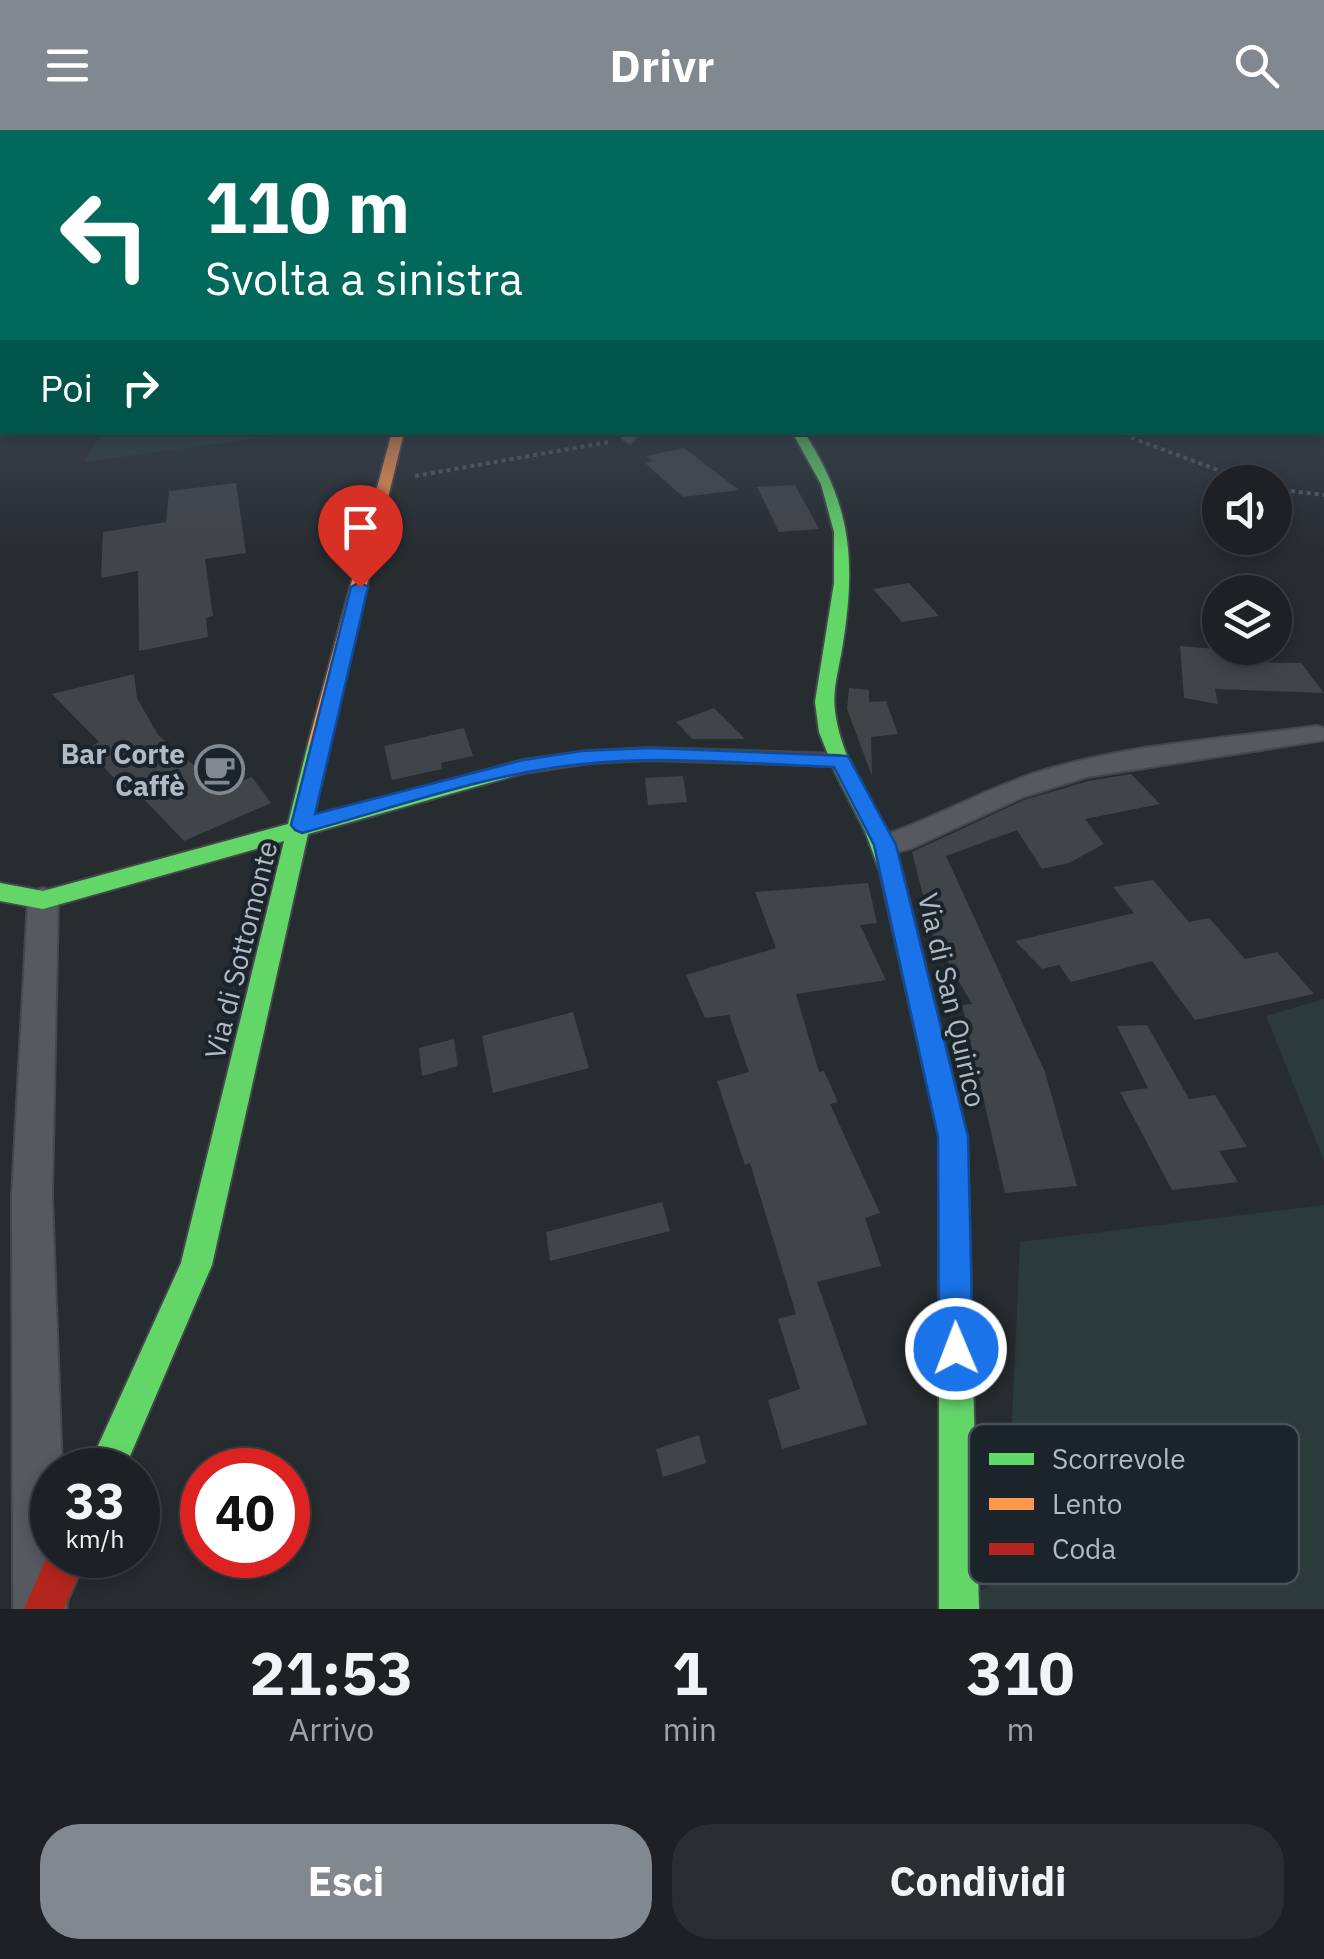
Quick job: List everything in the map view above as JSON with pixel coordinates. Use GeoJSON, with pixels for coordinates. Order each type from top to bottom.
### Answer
{"type":"FeatureCollection","features":[{"type":"Feature","properties":{"kind":"street","name":"Via di Sottomonte"},"geometry":{"type":"LineString","coordinates":[[115,1448],[196,1265],[322,729],[397,435]]}},
{"type":"Feature","properties":{"kind":"street","name":"Via di San Quirico"},"geometry":{"type":"LineString","coordinates":[[800,435],[825,470],[843,529],[842,606],[825,709],[840,760],[885,845],[953,1137],[959,1609]]}},
{"type":"Feature","properties":{"kind":"street"},"geometry":{"type":"LineString","coordinates":[[885,845],[909,840],[1012,790],[1097,766],[1317,734]]}},
{"type":"Feature","properties":{"kind":"street"},"geometry":{"type":"LineString","coordinates":[[0,892],[43,900],[523,766],[582,757],[649,754],[840,760]]}},
{"type":"Feature","properties":{"kind":"street"},"geometry":{"type":"LineString","coordinates":[[42,1609],[32,1195],[43,900]]}},
{"type":"Feature","properties":{"kind":"street"},"geometry":{"type":"LineString","coordinates":[[42,1609],[57,1578]]}},
{"type":"Feature","properties":{"kind":"path"},"geometry":{"type":"LineString","coordinates":[[388,480],[632,435]]}},
{"type":"Feature","properties":{"kind":"path"},"geometry":{"type":"LineString","coordinates":[[1124,435],[1204,465]]}},
{"type":"Feature","properties":{"kind":"path"},"geometry":{"type":"LineString","coordinates":[[1292,491],[1324,494]]}},
{"type":"Feature","properties":{"kind":"shaded area"},"geometry":{"type":"Polygon","coordinates":[[[99,435],[281,435],[84,462],[99,435]]]}},
{"type":"Feature","properties":{"kind":"shaded area"},"geometry":{"type":"Polygon","coordinates":[[[1324,999],[1324,1161],[1266,1016],[1324,999]]]}},
{"type":"Feature","properties":{"kind":"shaded area"},"geometry":{"type":"Polygon","coordinates":[[[1324,1205],[1324,1609],[960,1609],[960,1601],[993,1584],[1299,1584],[1299,1424],[1012,1424],[1020,1242],[1324,1205]]]}},
{"type":"Feature","properties":{"kind":"building"},"geometry":{"type":"Polygon","coordinates":[[[684,448],[739,490],[683,497],[645,463],[653,461],[646,456],[684,448]]]}},
{"type":"Feature","properties":{"kind":"building"},"geometry":{"type":"Polygon","coordinates":[[[236,483],[246,553],[205,559],[213,616],[206,618],[208,637],[139,651],[138,571],[101,578],[103,532],[166,522],[169,491],[236,483]]]}},
{"type":"Feature","properties":{"kind":"building"},"geometry":{"type":"Polygon","coordinates":[[[795,485],[819,529],[779,532],[757,487],[795,485]]]}},
{"type":"Feature","properties":{"kind":"building"},"geometry":{"type":"Polygon","coordinates":[[[909,583],[939,616],[902,622],[873,589],[909,583]]]}},
{"type":"Feature","properties":{"kind":"building"},"geometry":{"type":"Polygon","coordinates":[[[1180,646],[1202,648],[1202,665],[1301,663],[1324,693],[1215,689],[1218,704],[1184,698],[1180,646]]]}},
{"type":"Feature","properties":{"kind":"building"},"geometry":{"type":"Polygon","coordinates":[[[134,674],[137,698],[158,735],[222,789],[252,777],[271,803],[184,841],[137,792],[132,795],[87,749],[99,742],[52,694],[134,674]]]}},
{"type":"Feature","properties":{"kind":"building"},"geometry":{"type":"Polygon","coordinates":[[[849,688],[869,690],[869,702],[886,701],[898,734],[871,737],[872,776],[847,709],[849,688]]]}},
{"type":"Feature","properties":{"kind":"building"},"geometry":{"type":"Polygon","coordinates":[[[714,708],[745,739],[692,739],[676,722],[714,708]]]}},
{"type":"Feature","properties":{"kind":"building"},"geometry":{"type":"Polygon","coordinates":[[[464,728],[473,756],[441,763],[442,769],[392,780],[384,746],[464,728]]]}},
{"type":"Feature","properties":{"kind":"building"},"geometry":{"type":"Polygon","coordinates":[[[1131,774],[1160,804],[1085,819],[1104,844],[1069,863],[1042,869],[1017,830],[946,856],[1045,1072],[1077,1186],[1005,1193],[962,1005],[972,1004],[934,938],[912,852],[1024,800],[1088,781],[1131,774]]]}},
{"type":"Feature","properties":{"kind":"building"},"geometry":{"type":"Polygon","coordinates":[[[683,776],[687,802],[648,805],[645,778],[683,776]]]}},
{"type":"Feature","properties":{"kind":"building"},"geometry":{"type":"Polygon","coordinates":[[[1153,880],[1189,922],[1209,918],[1245,959],[1277,952],[1314,994],[1195,1020],[1152,961],[1071,982],[1059,965],[1042,969],[1015,941],[1134,913],[1113,887],[1153,880]]]}},
{"type":"Feature","properties":{"kind":"building"},"geometry":{"type":"Polygon","coordinates":[[[868,883],[877,923],[860,925],[886,980],[796,994],[819,1072],[824,1071],[838,1102],[830,1104],[880,1213],[865,1218],[881,1266],[817,1282],[867,1424],[782,1449],[768,1400],[800,1389],[778,1319],[796,1314],[750,1163],[745,1165],[717,1081],[749,1072],[729,1015],[705,1018],[686,975],[776,948],[755,892],[868,883]]]}},
{"type":"Feature","properties":{"kind":"building"},"geometry":{"type":"Polygon","coordinates":[[[573,1012],[589,1068],[493,1093],[482,1036],[573,1012]]]}},
{"type":"Feature","properties":{"kind":"building"},"geometry":{"type":"Polygon","coordinates":[[[1147,1025],[1189,1099],[1215,1095],[1247,1147],[1219,1151],[1238,1182],[1172,1190],[1120,1092],[1148,1088],[1117,1026],[1147,1025]]]}},
{"type":"Feature","properties":{"kind":"building"},"geometry":{"type":"Polygon","coordinates":[[[454,1039],[458,1066],[422,1076],[419,1048],[454,1039]]]}},
{"type":"Feature","properties":{"kind":"building"},"geometry":{"type":"Polygon","coordinates":[[[662,1202],[670,1231],[550,1261],[546,1232],[662,1202]]]}},
{"type":"Feature","properties":{"kind":"building"},"geometry":{"type":"Polygon","coordinates":[[[699,1435],[706,1463],[663,1477],[656,1449],[699,1435]]]}},
{"type":"Feature","properties":{"kind":"traffic: fast"},"geometry":{"type":"LineString","coordinates":[[800,435],[827,484],[841,532],[842,583],[826,685],[829,732],[885,851],[891,872]]}},
{"type":"Feature","properties":{"kind":"traffic: fast"},"geometry":{"type":"LineString","coordinates":[[115,1448],[196,1265],[318,744]]}},
{"type":"Feature","properties":{"kind":"traffic: fast"},"geometry":{"type":"LineString","coordinates":[[0,892],[43,900],[523,767],[590,757]]}},
{"type":"Feature","properties":{"kind":"traffic: fast"},"geometry":{"type":"LineString","coordinates":[[956,1374],[959,1609]]}},
{"type":"Feature","properties":{"kind":"traffic: slow"},"geometry":{"type":"LineString","coordinates":[[318,744],[397,435]]}},
{"type":"Feature","properties":{"kind":"traffic: jam"},"geometry":{"type":"LineString","coordinates":[[590,757],[649,754],[840,760]]}},
{"type":"Feature","properties":{"kind":"traffic: jam"},"geometry":{"type":"LineString","coordinates":[[891,872],[953,1137],[956,1374]]}},
{"type":"Feature","properties":{"kind":"traffic: jam"},"geometry":{"type":"LineString","coordinates":[[44,1609],[58,1578]]}},
{"type":"Feature","properties":{"kind":"place","name":"Bar Corte Caffè"},"geometry":{"type":"Point","coordinates":[220,770]}},
{"type":"Feature","properties":{"kind":"route"},"geometry":{"type":"LineString","coordinates":[[360,587],[322,729],[302,825],[523,766],[582,757],[649,754],[840,760],[885,845],[953,1137],[956,1349]]}}]}
